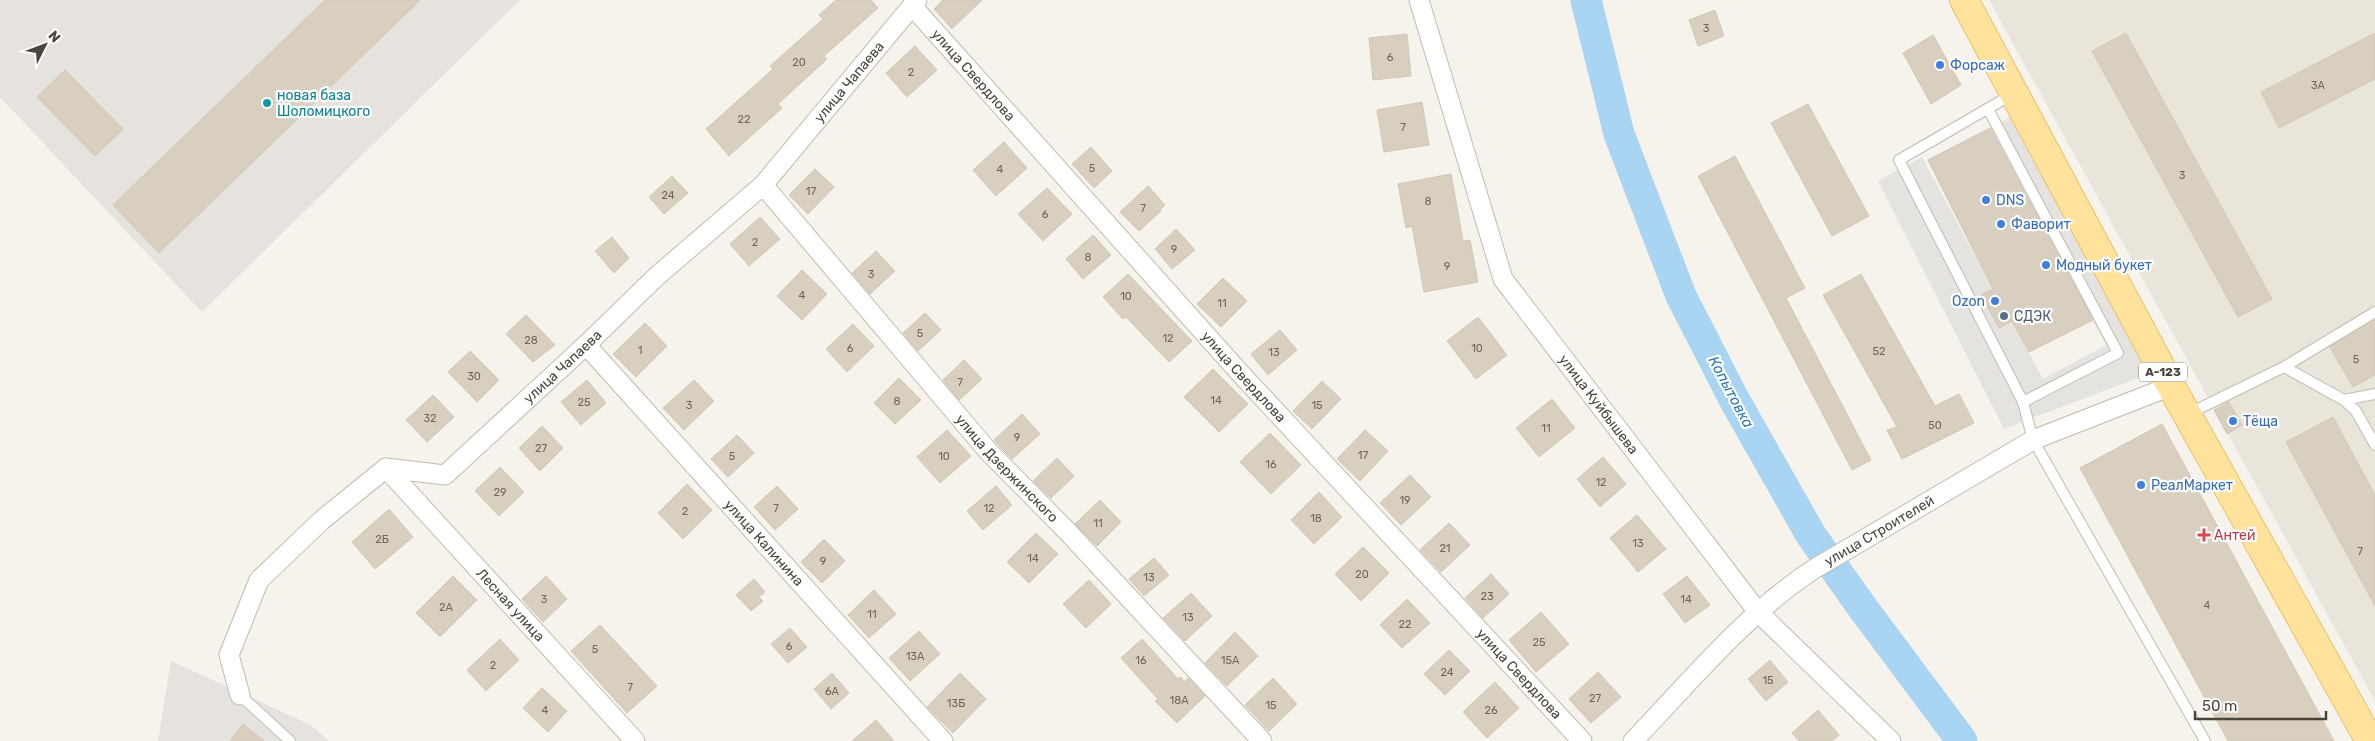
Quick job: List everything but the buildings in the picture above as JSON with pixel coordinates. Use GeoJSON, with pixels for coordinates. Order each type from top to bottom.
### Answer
{"type":"FeatureCollection","features":[{"type":"Feature","properties":{"kind":"main road","name":"А-123"},"geometry":{"type":"LineString","coordinates":[[1964,0],[2171,386],[2370,741]]}},
{"type":"Feature","properties":{"kind":"street","name":"улица Куйбышева"},"geometry":{"type":"LineString","coordinates":[[1419,0],[1502,279],[1758,612],[1892,741]]}},
{"type":"Feature","properties":{"kind":"street","name":"улица Чапаева"},"geometry":{"type":"LineString","coordinates":[[386,468],[445,475],[586,345],[657,276],[763,185],[915,3]]}},
{"type":"Feature","properties":{"kind":"street","name":"улица Свердлова"},"geometry":{"type":"LineString","coordinates":[[915,3],[1240,373],[1582,741]]}},
{"type":"Feature","properties":{"kind":"street","name":"улица Дзержинского"},"geometry":{"type":"LineString","coordinates":[[763,185],[988,451],[1067,531],[1262,741]]}},
{"type":"Feature","properties":{"kind":"street","name":"улица Калинина"},"geometry":{"type":"LineString","coordinates":[[586,345],[943,741]]}},
{"type":"Feature","properties":{"kind":"street","name":"улица Строителей"},"geometry":{"type":"LineString","coordinates":[[1633,741],[1758,612],[1787,587],[1814,569],[2033,440],[2171,386]]}},
{"type":"Feature","properties":{"kind":"street"},"geometry":{"type":"LineString","coordinates":[[240,695],[229,655],[260,580],[322,520],[386,468]]}},
{"type":"Feature","properties":{"kind":"street","name":"Лесная улица"},"geometry":{"type":"LineString","coordinates":[[386,468],[635,741]]}},
{"type":"Feature","properties":{"kind":"lane"},"geometry":{"type":"LineString","coordinates":[[2015,93],[1899,160],[2022,402],[2033,440],[2205,741]]}},
{"type":"Feature","properties":{"kind":"lane"},"geometry":{"type":"LineString","coordinates":[[1988,108],[2118,353],[2022,402]]}},
{"type":"Feature","properties":{"kind":"lane"},"geometry":{"type":"LineString","coordinates":[[2187,415],[2284,366],[2375,312]]}},
{"type":"Feature","properties":{"kind":"lane"},"geometry":{"type":"LineString","coordinates":[[2284,366],[2344,400],[2356,411],[2375,445]]}},
{"type":"Feature","properties":{"kind":"lane"},"geometry":{"type":"LineString","coordinates":[[2344,400],[2375,394]]}},
{"type":"Feature","properties":{"kind":"lane"},"geometry":{"type":"LineString","coordinates":[[240,695],[290,741]]}},
{"type":"Feature","properties":{"kind":"shaded area","name":"новая база Шоломицкого"},"geometry":{"type":"Polygon","coordinates":[[[0,0],[520,0],[202,312],[0,97],[0,0]]]}},
{"type":"Feature","properties":{"kind":"shaded area"},"geometry":{"type":"Polygon","coordinates":[[[1989,0],[2375,0],[2375,701],[1989,0]]]}},
{"type":"Feature","properties":{"kind":"shaded area"},"geometry":{"type":"Polygon","coordinates":[[[2016,114],[2154,372],[2004,429],[1878,181],[1922,157],[1993,289],[1981,295],[1998,328],[2012,321],[2043,379],[2106,345],[1990,128],[2016,114]]]}},
{"type":"Feature","properties":{"kind":"shaded area"},"geometry":{"type":"Polygon","coordinates":[[[171,661],[311,725],[329,741],[158,741],[171,661]]]}},
{"type":"Feature","properties":{"kind":"waterway","name":"Копытовка"},"geometry":{"type":"LineString","coordinates":[[1586,0],[1619,134],[1681,296],[1735,401],[1811,535],[1962,741]]}},
{"type":"Feature","properties":{"kind":"place","name":"Форсаж"},"geometry":{"type":"Point","coordinates":[1940,65]}},
{"type":"Feature","properties":{"kind":"place","name":"новая база Шоломицкого"},"geometry":{"type":"Point","coordinates":[267,103]}},
{"type":"Feature","properties":{"kind":"place","name":"DNS"},"geometry":{"type":"Point","coordinates":[1986,200]}},
{"type":"Feature","properties":{"kind":"place","name":"Фаворит"},"geometry":{"type":"Point","coordinates":[2001,224]}},
{"type":"Feature","properties":{"kind":"place","name":"Модный букет"},"geometry":{"type":"Point","coordinates":[2046,265]}},
{"type":"Feature","properties":{"kind":"place","name":"Ozon"},"geometry":{"type":"Point","coordinates":[1995,301]}},
{"type":"Feature","properties":{"kind":"place","name":"СДЭК"},"geometry":{"type":"Point","coordinates":[2004,316]}},
{"type":"Feature","properties":{"kind":"place","name":"Тёща"},"geometry":{"type":"Point","coordinates":[2233,421]}},
{"type":"Feature","properties":{"kind":"place","name":"РеалМаркет"},"geometry":{"type":"Point","coordinates":[2141,485]}},
{"type":"Feature","properties":{"kind":"place","name":"Антей"},"geometry":{"type":"Point","coordinates":[2204,535]}}]}
